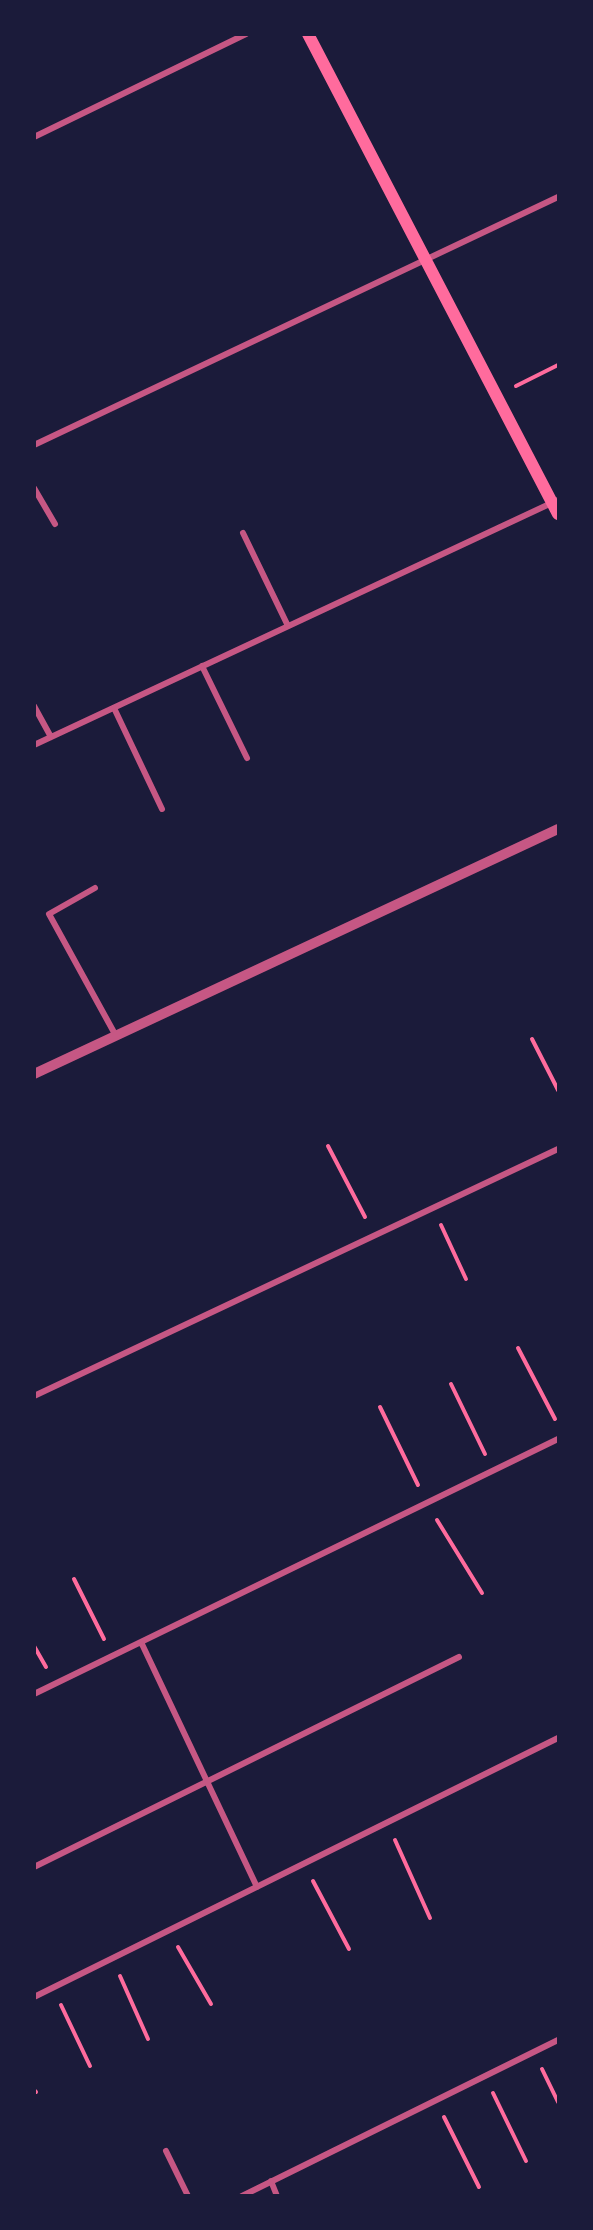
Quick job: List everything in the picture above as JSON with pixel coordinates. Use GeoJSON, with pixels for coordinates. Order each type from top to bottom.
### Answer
{"type":"FeatureCollection","features":[{"type":"Feature","properties":{"kind":"main road"},"geometry":{"type":"LineString","coordinates":[[308,34],[496,396],[556,506]]}},
{"type":"Feature","properties":{"kind":"street"},"geometry":{"type":"LineString","coordinates":[[34,137],[246,34]]}},
{"type":"Feature","properties":{"kind":"street"},"geometry":{"type":"LineString","coordinates":[[34,445],[558,197]]}},
{"type":"Feature","properties":{"kind":"street"},"geometry":{"type":"LineString","coordinates":[[34,488],[55,524]]}},
{"type":"Feature","properties":{"kind":"street"},"geometry":{"type":"LineString","coordinates":[[34,745],[288,626],[556,506]]}},
{"type":"Feature","properties":{"kind":"street"},"geometry":{"type":"LineString","coordinates":[[243,533],[288,626]]}},
{"type":"Feature","properties":{"kind":"street"},"geometry":{"type":"LineString","coordinates":[[202,666],[247,758]]}},
{"type":"Feature","properties":{"kind":"street"},"geometry":{"type":"LineString","coordinates":[[34,706],[51,737]]}},
{"type":"Feature","properties":{"kind":"street"},"geometry":{"type":"LineString","coordinates":[[114,708],[162,809]]}},
{"type":"Feature","properties":{"kind":"street"},"geometry":{"type":"LineString","coordinates":[[34,1074],[558,829]]}},
{"type":"Feature","properties":{"kind":"street"},"geometry":{"type":"LineString","coordinates":[[95,888],[49,914],[116,1036]]}},
{"type":"Feature","properties":{"kind":"street"},"geometry":{"type":"LineString","coordinates":[[34,1396],[558,1149]]}},
{"type":"Feature","properties":{"kind":"street"},"geometry":{"type":"LineString","coordinates":[[34,1694],[558,1439]]}},
{"type":"Feature","properties":{"kind":"street"},"geometry":{"type":"LineString","coordinates":[[141,1642],[257,1887]]}},
{"type":"Feature","properties":{"kind":"street"},"geometry":{"type":"LineString","coordinates":[[34,1867],[459,1657]]}},
{"type":"Feature","properties":{"kind":"street"},"geometry":{"type":"LineString","coordinates":[[34,1997],[558,1738]]}},
{"type":"Feature","properties":{"kind":"street"},"geometry":{"type":"LineString","coordinates":[[242,2196],[558,2040]]}},
{"type":"Feature","properties":{"kind":"street"},"geometry":{"type":"LineString","coordinates":[[166,2151],[188,2196]]}},
{"type":"Feature","properties":{"kind":"street"},"geometry":{"type":"LineString","coordinates":[[271,2181],[277,2196]]}},
{"type":"Feature","properties":{"kind":"path"},"geometry":{"type":"LineString","coordinates":[[496,396],[558,365]]}},
{"type":"Feature","properties":{"kind":"path"},"geometry":{"type":"LineString","coordinates":[[532,1039],[558,1090]]}},
{"type":"Feature","properties":{"kind":"path"},"geometry":{"type":"LineString","coordinates":[[328,1146],[374,1236]]}},
{"type":"Feature","properties":{"kind":"path"},"geometry":{"type":"LineString","coordinates":[[433,1208],[466,1280]]}},
{"type":"Feature","properties":{"kind":"path"},"geometry":{"type":"LineString","coordinates":[[518,1348],[558,1425]]}},
{"type":"Feature","properties":{"kind":"path"},"geometry":{"type":"LineString","coordinates":[[451,1384],[493,1471]]}},
{"type":"Feature","properties":{"kind":"path"},"geometry":{"type":"LineString","coordinates":[[380,1407],[427,1503],[482,1593]]}},
{"type":"Feature","properties":{"kind":"path"},"geometry":{"type":"LineString","coordinates":[[74,1580],[113,1656]]}},
{"type":"Feature","properties":{"kind":"path"},"geometry":{"type":"LineString","coordinates":[[387,1823],[430,1918]]}},
{"type":"Feature","properties":{"kind":"path"},"geometry":{"type":"LineString","coordinates":[[304,1864],[349,1949]]}},
{"type":"Feature","properties":{"kind":"path"},"geometry":{"type":"LineString","coordinates":[[168,1931],[211,2004]]}},
{"type":"Feature","properties":{"kind":"path"},"geometry":{"type":"LineString","coordinates":[[112,1959],[148,2039]]}},
{"type":"Feature","properties":{"kind":"path"},"geometry":{"type":"LineString","coordinates":[[53,1988],[90,2066]]}},
{"type":"Feature","properties":{"kind":"path"},"geometry":{"type":"LineString","coordinates":[[534,2052],[558,2102]]}},
{"type":"Feature","properties":{"kind":"path"},"geometry":{"type":"LineString","coordinates":[[484,2076],[526,2161]]}},
{"type":"Feature","properties":{"kind":"path"},"geometry":{"type":"LineString","coordinates":[[436,2101],[479,2187]]}}]}
